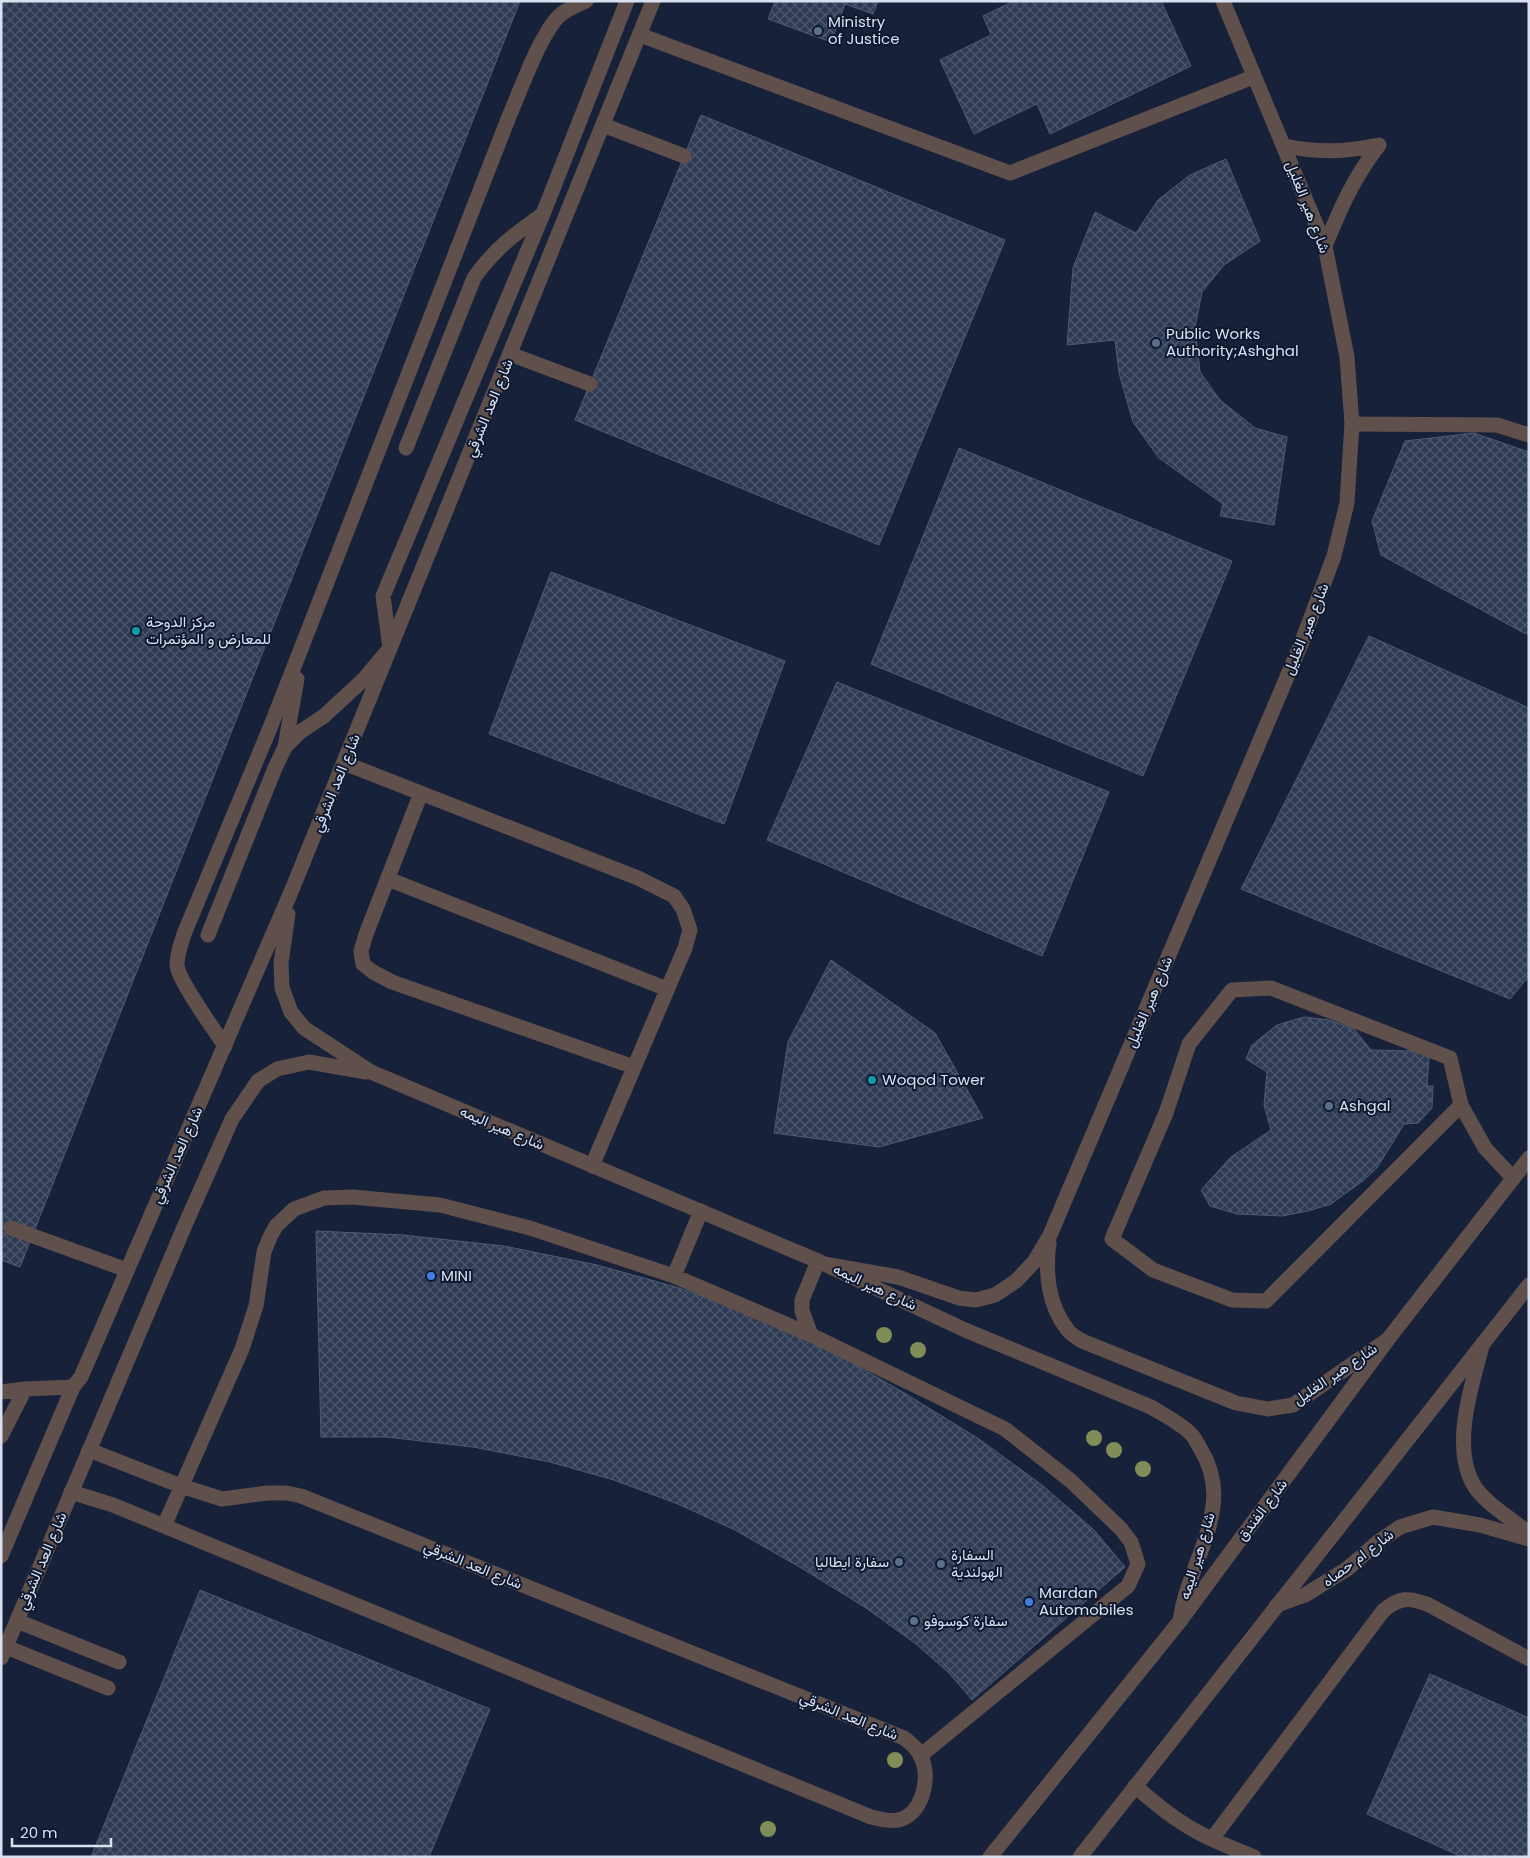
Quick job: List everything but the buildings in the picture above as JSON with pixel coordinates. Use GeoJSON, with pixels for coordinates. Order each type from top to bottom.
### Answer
{"type":"FeatureCollection","features":[{"type":"Feature","properties":{"kind":"street"},"geometry":{"type":"LineString","coordinates":[[225,1046],[186,986],[177,966],[179,950],[302,648],[510,114],[546,32],[558,17],[569,8],[586,1]]}},
{"type":"Feature","properties":{"kind":"street"},"geometry":{"type":"LineString","coordinates":[[208,934],[274,768],[285,747],[300,732],[324,716],[363,680],[390,648],[383,596],[543,214],[627,1]]}},
{"type":"Feature","properties":{"kind":"street","name":"شارع العد الشرقي"},"geometry":{"type":"LineString","coordinates":[[1,1556],[73,1387],[81,1377],[291,892],[654,1]]}},
{"type":"Feature","properties":{"kind":"street","name":"شارع هير الغليل"},"geometry":{"type":"LineString","coordinates":[[821,1262],[898,1277],[959,1298],[976,1300],[995,1295],[1016,1281],[1034,1262],[1050,1235],[1301,644],[1334,556],[1347,503],[1352,424],[1347,357],[1325,246],[1223,1]]}},
{"type":"Feature","properties":{"kind":"street"},"geometry":{"type":"LineString","coordinates":[[640,35],[1010,173],[1253,76]]}},
{"type":"Feature","properties":{"kind":"street"},"geometry":{"type":"LineString","coordinates":[[603,125],[684,156]]}},
{"type":"Feature","properties":{"kind":"street"},"geometry":{"type":"LineString","coordinates":[[1284,146],[1316,151],[1348,151],[1379,145],[1361,168],[1347,193],[1325,246]]}},
{"type":"Feature","properties":{"kind":"street"},"geometry":{"type":"LineString","coordinates":[[406,448],[474,278],[488,259],[509,239],[543,214]]}},
{"type":"Feature","properties":{"kind":"street"},"geometry":{"type":"LineString","coordinates":[[510,354],[590,384]]}},
{"type":"Feature","properties":{"kind":"street"},"geometry":{"type":"LineString","coordinates":[[1352,424],[1497,425],[1529,435]]}},
{"type":"Feature","properties":{"kind":"street"},"geometry":{"type":"LineString","coordinates":[[285,747],[302,648]]}},
{"type":"Feature","properties":{"kind":"street"},"geometry":{"type":"LineString","coordinates":[[344,763],[638,878],[674,896],[683,909],[690,930],[685,948],[592,1166]]}},
{"type":"Feature","properties":{"kind":"street"},"geometry":{"type":"LineString","coordinates":[[421,793],[361,951],[363,964],[373,972],[392,982],[634,1067]]}},
{"type":"Feature","properties":{"kind":"street"},"geometry":{"type":"LineString","coordinates":[[388,879],[667,989]]}},
{"type":"Feature","properties":{"kind":"street","name":"شارع هير اليمه"},"geometry":{"type":"LineString","coordinates":[[291,892],[281,963],[282,988],[286,1001],[291,1012],[304,1028],[372,1072],[821,1262],[965,1330],[1151,1407],[1190,1433],[1205,1456],[1214,1481],[1213,1510],[1205,1540],[1182,1604],[1180,1620]]}},
{"type":"Feature","properties":{"kind":"street"},"geometry":{"type":"LineString","coordinates":[[1461,1105],[1266,1301],[1232,1300],[1153,1270],[1112,1239],[1166,1113],[1189,1044],[1232,990],[1271,988],[1450,1058],[1461,1105],[1485,1148],[1513,1178]]}},
{"type":"Feature","properties":{"kind":"street","name":"شارع هير اليمه"},"geometry":{"type":"LineString","coordinates":[[232,1119],[258,1081],[277,1069],[309,1062],[372,1072]]}},
{"type":"Feature","properties":{"kind":"street","name":"شارع العد الشرقي"},"geometry":{"type":"LineString","coordinates":[[4,1653],[185,1225],[232,1119]]}},
{"type":"Feature","properties":{"kind":"street","name":"شارع الفندق"},"geometry":{"type":"LineString","coordinates":[[990,1857],[1180,1620],[1389,1338],[1529,1158]]}},
{"type":"Feature","properties":{"kind":"street"},"geometry":{"type":"LineString","coordinates":[[71,1492],[114,1505],[164,1526],[871,1817],[886,1820],[900,1820],[914,1813],[922,1798],[925,1782],[924,1763],[920,1756],[1128,1586],[1138,1564],[1131,1542],[1121,1529],[1071,1481],[1005,1429],[811,1335],[674,1276],[530,1228],[440,1205],[352,1197],[324,1198],[311,1202],[294,1209],[276,1226],[264,1252],[256,1306],[242,1349],[164,1526]]}},
{"type":"Feature","properties":{"kind":"street"},"geometry":{"type":"LineString","coordinates":[[674,1276],[701,1211]]}},
{"type":"Feature","properties":{"kind":"street"},"geometry":{"type":"LineString","coordinates":[[10,1228],[127,1270]]}},
{"type":"Feature","properties":{"kind":"street","name":"شارع هير الغليل"},"geometry":{"type":"LineString","coordinates":[[1050,1235],[1046,1262],[1049,1290],[1059,1316],[1067,1330],[1082,1341],[1236,1403],[1268,1410],[1292,1405],[1389,1338]]}},
{"type":"Feature","properties":{"kind":"street"},"geometry":{"type":"LineString","coordinates":[[811,1335],[802,1310],[802,1300],[821,1262]]}},
{"type":"Feature","properties":{"kind":"street"},"geometry":{"type":"LineString","coordinates":[[1080,1857],[1529,1285]]}},
{"type":"Feature","properties":{"kind":"street"},"geometry":{"type":"LineString","coordinates":[[1482,1346],[1464,1429],[1464,1458],[1472,1482],[1485,1498],[1529,1533]]}},
{"type":"Feature","properties":{"kind":"street"},"geometry":{"type":"LineString","coordinates":[[1,1392],[25,1388],[73,1387]]}},
{"type":"Feature","properties":{"kind":"street"},"geometry":{"type":"LineString","coordinates":[[1,1436],[25,1388]]}},
{"type":"Feature","properties":{"kind":"street","name":"شارع العد الشرقي"},"geometry":{"type":"LineString","coordinates":[[89,1450],[181,1486],[222,1499],[267,1493],[286,1493],[301,1496],[904,1738],[916,1748],[920,1756]]}},
{"type":"Feature","properties":{"kind":"street","name":"شارع ام حصاه"},"geometry":{"type":"LineString","coordinates":[[1277,1605],[1305,1595],[1347,1570],[1378,1542],[1400,1527],[1433,1517],[1480,1525],[1529,1539]]}},
{"type":"Feature","properties":{"kind":"street"},"geometry":{"type":"LineString","coordinates":[[1212,1839],[1383,1611],[1392,1603],[1405,1599],[1423,1602],[1529,1659]]}},
{"type":"Feature","properties":{"kind":"street"},"geometry":{"type":"LineString","coordinates":[[17,1621],[119,1662]]}},
{"type":"Feature","properties":{"kind":"street"},"geometry":{"type":"LineString","coordinates":[[4,1653],[108,1688]]}},
{"type":"Feature","properties":{"kind":"street"},"geometry":{"type":"LineString","coordinates":[[1136,1786],[1159,1807],[1184,1825],[1254,1857]]}},
{"type":"Feature","properties":{"kind":"place","name":"Ministry of Justice"},"geometry":{"type":"Point","coordinates":[818,31]}},
{"type":"Feature","properties":{"kind":"place","name":"Public Works Authority;Ashghal"},"geometry":{"type":"Point","coordinates":[1156,343]}},
{"type":"Feature","properties":{"kind":"place","name":"مركز الدوحة للمعارض و المؤتمرات"},"geometry":{"type":"Point","coordinates":[136,631]}},
{"type":"Feature","properties":{"kind":"place","name":"Woqod Tower"},"geometry":{"type":"Point","coordinates":[872,1080]}},
{"type":"Feature","properties":{"kind":"place","name":"Ashgal"},"geometry":{"type":"Point","coordinates":[1329,1106]}},
{"type":"Feature","properties":{"kind":"place","name":"MINI"},"geometry":{"type":"Point","coordinates":[431,1276]}},
{"type":"Feature","properties":{"kind":"place","name":"سفارة ايطاليا"},"geometry":{"type":"Point","coordinates":[899,1562]}},
{"type":"Feature","properties":{"kind":"place","name":"السفارة الهولندية"},"geometry":{"type":"Point","coordinates":[941,1564]}},
{"type":"Feature","properties":{"kind":"place","name":"Mardan Automobiles"},"geometry":{"type":"Point","coordinates":[1029,1602]}},
{"type":"Feature","properties":{"kind":"place","name":"سفارة كوسوفو"},"geometry":{"type":"Point","coordinates":[914,1621]}}]}
